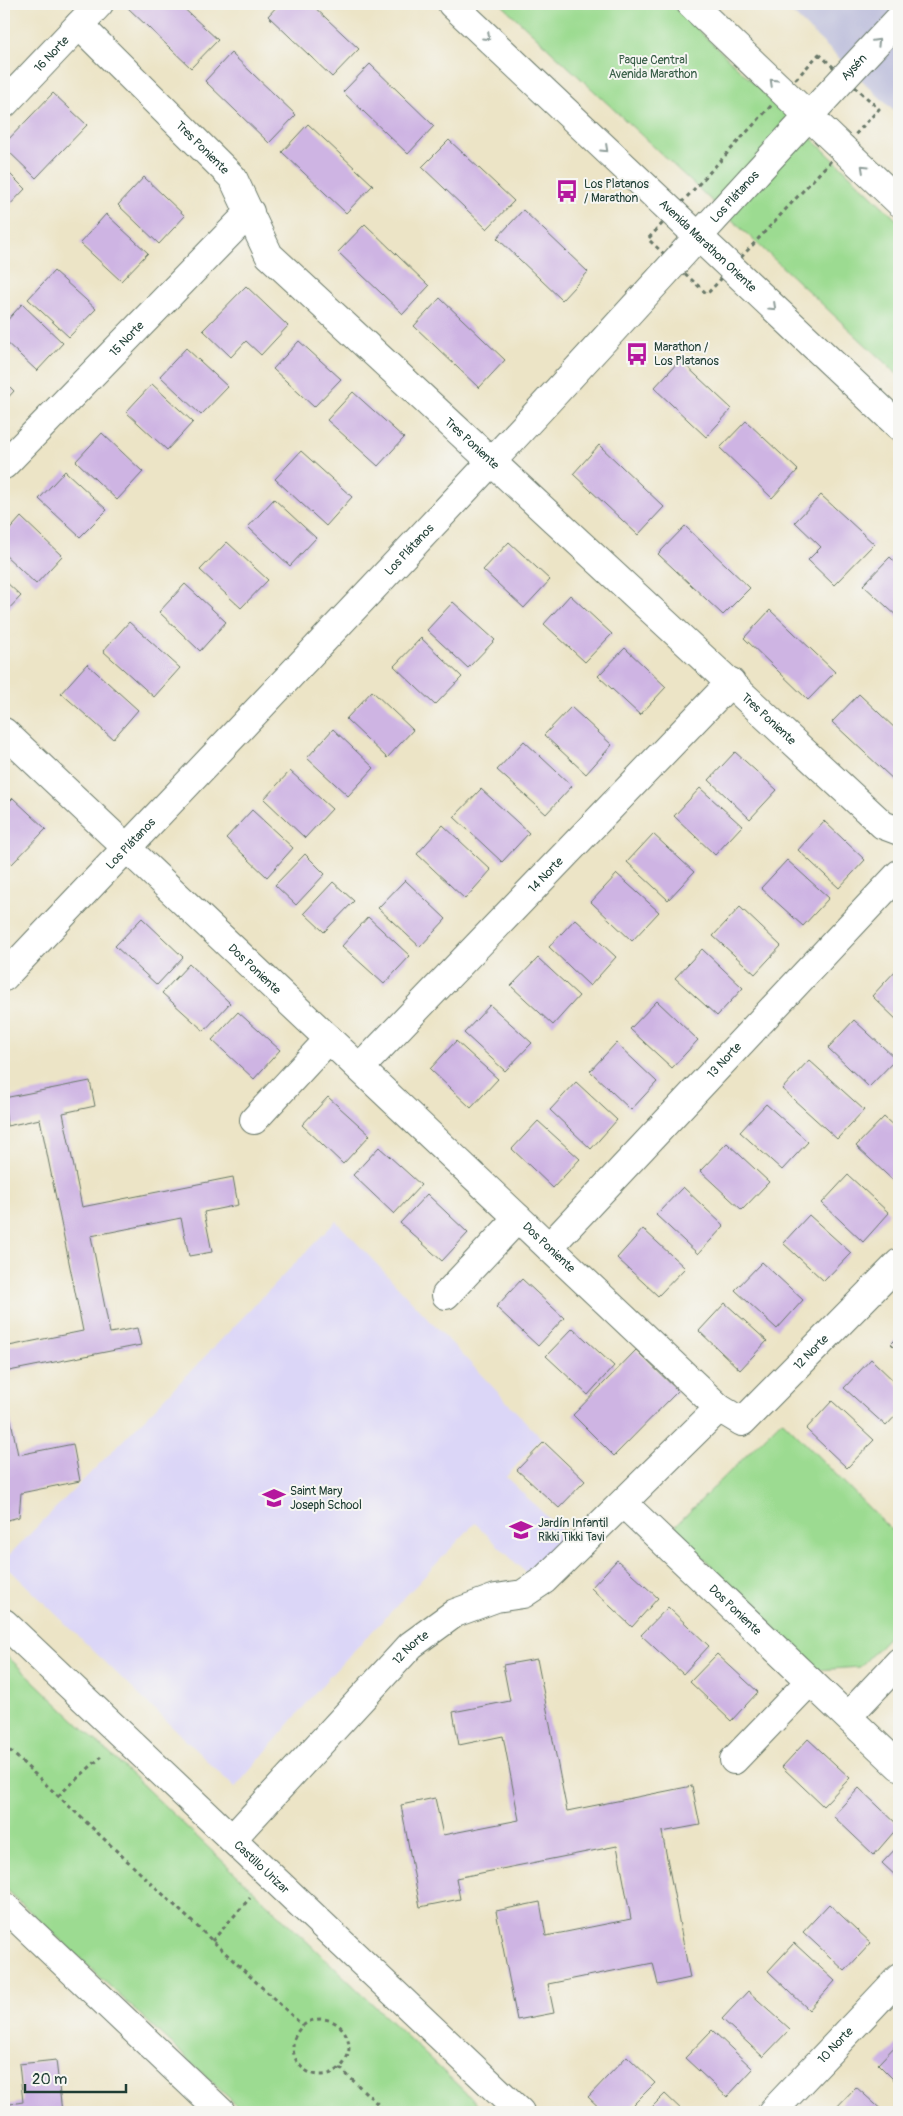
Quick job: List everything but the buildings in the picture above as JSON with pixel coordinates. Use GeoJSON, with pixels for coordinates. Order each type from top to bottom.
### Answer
{"type":"FeatureCollection","features":[{"type":"Feature","properties":{"kind":"street","name":"16 Norte"},"geometry":{"type":"LineString","coordinates":[[4,104],[99,4]]}},
{"type":"Feature","properties":{"kind":"street","name":"Avenida Marathon Oriente"},"geometry":{"type":"LineString","coordinates":[[452,4],[899,426]]}},
{"type":"Feature","properties":{"kind":"street"},"geometry":{"type":"LineString","coordinates":[[691,4],[899,202]]}},
{"type":"Feature","properties":{"kind":"street","name":"Aysén"},"geometry":{"type":"LineString","coordinates":[[808,115],[899,19]]}},
{"type":"Feature","properties":{"kind":"street","name":"Tres Poniente"},"geometry":{"type":"LineString","coordinates":[[79,25],[233,178],[269,255],[491,463],[731,682],[884,825],[899,831]]}},
{"type":"Feature","properties":{"kind":"street","name":"Los Plátanos"},"geometry":{"type":"LineString","coordinates":[[4,977],[491,463],[699,237],[808,115]]}},
{"type":"Feature","properties":{"kind":"street","name":"15 Norte"},"geometry":{"type":"LineString","coordinates":[[4,465],[250,212]]}},
{"type":"Feature","properties":{"kind":"street","name":"14 Norte"},"geometry":{"type":"LineString","coordinates":[[360,1068],[731,682]]}},
{"type":"Feature","properties":{"kind":"street","name":"Dos Poniente"},"geometry":{"type":"LineString","coordinates":[[4,732],[720,1408]]}},
{"type":"Feature","properties":{"kind":"street","name":"13 Norte"},"geometry":{"type":"LineString","coordinates":[[549,1247],[899,874]]}},
{"type":"Feature","properties":{"kind":"street"},"geometry":{"type":"LineString","coordinates":[[254,1120],[329,1039]]}},
{"type":"Feature","properties":{"kind":"street"},"geometry":{"type":"LineString","coordinates":[[446,1295],[518,1218]]}},
{"type":"Feature","properties":{"kind":"street","name":"12 Norte"},"geometry":{"type":"LineString","coordinates":[[720,1408],[742,1422],[899,1263]]}},
{"type":"Feature","properties":{"kind":"street"},"geometry":{"type":"LineString","coordinates":[[623,1503],[720,1408]]}},
{"type":"Feature","properties":{"kind":"street","name":"Dos Poniente"},"geometry":{"type":"LineString","coordinates":[[623,1503],[899,1766]]}},
{"type":"Feature","properties":{"kind":"street","name":"12 Norte"},"geometry":{"type":"LineString","coordinates":[[232,1839],[411,1646],[455,1613],[496,1598],[523,1594],[544,1580],[623,1503]]}},
{"type":"Feature","properties":{"kind":"street","name":"Castillo Urizar"},"geometry":{"type":"LineString","coordinates":[[4,1622],[520,2112]]}},
{"type":"Feature","properties":{"kind":"street"},"geometry":{"type":"LineString","coordinates":[[848,1716],[899,1662]]}},
{"type":"Feature","properties":{"kind":"street"},"geometry":{"type":"LineString","coordinates":[[734,1760],[810,1682]]}},
{"type":"Feature","properties":{"kind":"street"},"geometry":{"type":"LineString","coordinates":[[4,1906],[221,2112]]}},
{"type":"Feature","properties":{"kind":"street","name":"10 Norte"},"geometry":{"type":"LineString","coordinates":[[772,2112],[899,1978]]}},
{"type":"Feature","properties":{"kind":"path"},"geometry":{"type":"LineString","coordinates":[[58,1796],[124,1736]]}},
{"type":"Feature","properties":{"kind":"path"},"geometry":{"type":"LineString","coordinates":[[4,1744],[302,2025]]}},
{"type":"Feature","properties":{"kind":"path"},"geometry":{"type":"LineString","coordinates":[[212,1941],[271,1876]]}},
{"type":"Feature","properties":{"kind":"path"},"geometry":{"type":"LineString","coordinates":[[318,2018],[335,2022],[347,2035],[349,2053],[340,2068],[324,2075],[307,2071],[295,2058],[293,2041],[302,2025],[318,2018]]}},
{"type":"Feature","properties":{"kind":"path"},"geometry":{"type":"LineString","coordinates":[[340,2068],[386,2112]]}},
{"type":"Feature","properties":{"kind":"shaded area"},"geometry":{"type":"Polygon","coordinates":[[[783,4],[899,4],[899,116],[783,4]]]}},
{"type":"Feature","properties":{"kind":"shaded area","name":"Saint Mary Joseph School"},"geometry":{"type":"Polygon","coordinates":[[[336,1221],[541,1438],[506,1477],[567,1536],[528,1575],[475,1523],[329,1677],[235,1788],[4,1564],[4,1560],[158,1405],[336,1221]]]}},
{"type":"Feature","properties":{"kind":"green space","name":"Paque Central Avenida Marathon"},"geometry":{"type":"Polygon","coordinates":[[[501,4],[671,4],[899,222],[899,376],[501,4]]]}},
{"type":"Feature","properties":{"kind":"green space"},"geometry":{"type":"Polygon","coordinates":[[[782,1420],[899,1538],[899,1626],[860,1667],[817,1670],[673,1528],[782,1420]]]}},
{"type":"Feature","properties":{"kind":"green space"},"geometry":{"type":"Polygon","coordinates":[[[4,1653],[486,2112],[244,2112],[4,1887],[4,1653]]]}},
{"type":"Feature","properties":{"kind":"place","name":"Los Platanos / Marathon"},"geometry":{"type":"Point","coordinates":[567,191]}},
{"type":"Feature","properties":{"kind":"place","name":"Marathon / Los Platanos"},"geometry":{"type":"Point","coordinates":[637,354]}},
{"type":"Feature","properties":{"kind":"place","name":"Saint Mary Joseph School"},"geometry":{"type":"Point","coordinates":[274,1498]}},
{"type":"Feature","properties":{"kind":"place","name":"Jardín Infantil Rikki Tikki Tavi"},"geometry":{"type":"Point","coordinates":[521,1530]}}]}
